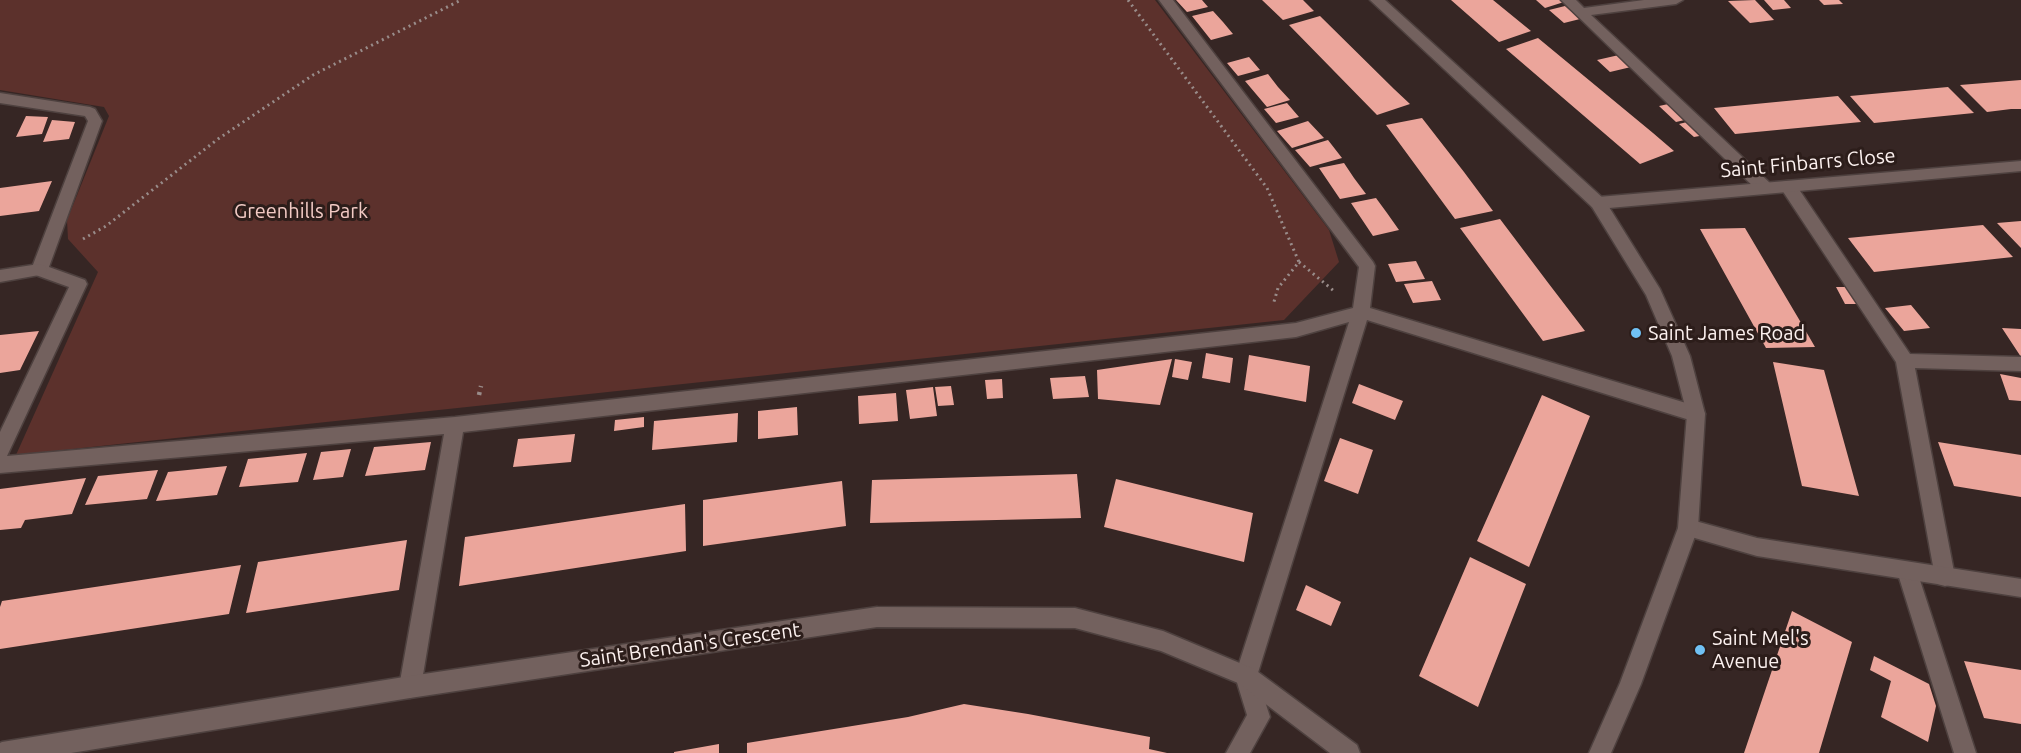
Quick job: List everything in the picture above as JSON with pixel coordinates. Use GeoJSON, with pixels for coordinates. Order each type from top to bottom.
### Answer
{"type":"FeatureCollection","features":[{"type":"Feature","properties":{"kind":"street"},"geometry":{"type":"LineString","coordinates":[[1166,0],[1367,266],[1361,312],[1246,676],[1259,717],[1237,753]]}},
{"type":"Feature","properties":{"kind":"street"},"geometry":{"type":"LineString","coordinates":[[1377,0],[1598,203],[1654,294],[1681,356],[1696,414],[1688,528],[1630,684],[1600,753]]}},
{"type":"Feature","properties":{"kind":"street"},"geometry":{"type":"LineString","coordinates":[[1568,0],[1765,188]]}},
{"type":"Feature","properties":{"kind":"street"},"geometry":{"type":"LineString","coordinates":[[1581,12],[1676,0]]}},
{"type":"Feature","properties":{"kind":"street"},"geometry":{"type":"LineString","coordinates":[[0,98],[90,112],[95,121],[39,270]]}},
{"type":"Feature","properties":{"kind":"street","name":"Saint Finbarrs Close"},"geometry":{"type":"LineString","coordinates":[[1598,203],[2021,166]]}},
{"type":"Feature","properties":{"kind":"street"},"geometry":{"type":"LineString","coordinates":[[1788,186],[1905,361],[1945,577]]}},
{"type":"Feature","properties":{"kind":"street"},"geometry":{"type":"LineString","coordinates":[[0,276],[39,270],[79,284],[0,452]]}},
{"type":"Feature","properties":{"kind":"street"},"geometry":{"type":"LineString","coordinates":[[0,465],[455,425],[1296,330],[1361,312],[1696,414]]}},
{"type":"Feature","properties":{"kind":"street"},"geometry":{"type":"LineString","coordinates":[[1905,361],[2021,364]]}},
{"type":"Feature","properties":{"kind":"street"},"geometry":{"type":"LineString","coordinates":[[410,687],[455,425]]}},
{"type":"Feature","properties":{"kind":"street"},"geometry":{"type":"LineString","coordinates":[[1688,528],[1757,547],[2021,588]]}},
{"type":"Feature","properties":{"kind":"street"},"geometry":{"type":"LineString","coordinates":[[1907,571],[1965,753]]}},
{"type":"Feature","properties":{"kind":"street","name":"Saint Brendan's Crescent"},"geometry":{"type":"LineString","coordinates":[[2,753],[410,687],[877,617],[1075,618],[1163,641],[1246,676],[1349,753]]}},
{"type":"Feature","properties":{"kind":"path"},"geometry":{"type":"LineString","coordinates":[[74,244],[106,226],[218,139],[313,75],[461,0]]}},
{"type":"Feature","properties":{"kind":"path"},"geometry":{"type":"LineString","coordinates":[[1128,0],[1267,188],[1299,262],[1361,312]]}},
{"type":"Feature","properties":{"kind":"path"},"geometry":{"type":"LineString","coordinates":[[1275,332],[1269,321],[1278,288],[1299,262]]}},
{"type":"Feature","properties":{"kind":"green space","name":"Greenhills Park"},"geometry":{"type":"Polygon","coordinates":[[[0,0],[1155,0],[1329,230],[1339,262],[1284,320],[16,455],[98,272],[68,239],[67,220],[109,116],[104,107],[0,90],[0,0]]]}},
{"type":"Feature","properties":{"kind":"building"},"geometry":{"type":"Polygon","coordinates":[[[1176,0],[1202,0],[1208,7],[1187,12],[1176,0]]]}},
{"type":"Feature","properties":{"kind":"building"},"geometry":{"type":"Polygon","coordinates":[[[1262,0],[1303,0],[1314,11],[1283,20],[1262,0]]]}},
{"type":"Feature","properties":{"kind":"building"},"geometry":{"type":"Polygon","coordinates":[[[1451,0],[1493,0],[1531,31],[1499,42],[1451,0]]]}},
{"type":"Feature","properties":{"kind":"building"},"geometry":{"type":"Polygon","coordinates":[[[1536,0],[1561,0],[1564,2],[1545,8],[1536,0]]]}},
{"type":"Feature","properties":{"kind":"building"},"geometry":{"type":"Polygon","coordinates":[[[1755,0],[1774,20],[1750,23],[1728,1],[1755,0]]]}},
{"type":"Feature","properties":{"kind":"building"},"geometry":{"type":"Polygon","coordinates":[[[1764,0],[1784,0],[1791,8],[1773,10],[1764,0]]]}},
{"type":"Feature","properties":{"kind":"building"},"geometry":{"type":"Polygon","coordinates":[[[1819,0],[1839,0],[1843,4],[1824,5],[1819,0]]]}},
{"type":"Feature","properties":{"kind":"building"},"geometry":{"type":"Polygon","coordinates":[[[1565,6],[1580,19],[1564,23],[1549,10],[1565,6]]]}},
{"type":"Feature","properties":{"kind":"building"},"geometry":{"type":"Polygon","coordinates":[[[1213,11],[1233,34],[1211,40],[1192,16],[1213,11]]]}},
{"type":"Feature","properties":{"kind":"building"},"geometry":{"type":"Polygon","coordinates":[[[1320,16],[1410,104],[1377,115],[1289,25],[1320,16]]]}},
{"type":"Feature","properties":{"kind":"building"},"geometry":{"type":"Polygon","coordinates":[[[1538,38],[1674,151],[1640,164],[1506,49],[1538,38]]]}},
{"type":"Feature","properties":{"kind":"building"},"geometry":{"type":"Polygon","coordinates":[[[1619,55],[1631,67],[1610,72],[1597,60],[1619,55]]]}},
{"type":"Feature","properties":{"kind":"building"},"geometry":{"type":"Polygon","coordinates":[[[1249,57],[1260,70],[1238,76],[1227,63],[1249,57]]]}},
{"type":"Feature","properties":{"kind":"building"},"geometry":{"type":"Polygon","coordinates":[[[1268,74],[1290,100],[1267,107],[1245,81],[1268,74]]]}},
{"type":"Feature","properties":{"kind":"building"},"geometry":{"type":"Polygon","coordinates":[[[2021,80],[2021,109],[1987,112],[1960,85],[2021,80]]]}},
{"type":"Feature","properties":{"kind":"building"},"geometry":{"type":"Polygon","coordinates":[[[1948,87],[1974,113],[1874,123],[1850,96],[1948,87]]]}},
{"type":"Feature","properties":{"kind":"building"},"geometry":{"type":"Polygon","coordinates":[[[1838,96],[1861,122],[1735,134],[1714,108],[1838,96]]]}},
{"type":"Feature","properties":{"kind":"building"},"geometry":{"type":"Polygon","coordinates":[[[1287,103],[1299,117],[1276,123],[1264,109],[1287,103]]]}},
{"type":"Feature","properties":{"kind":"building"},"geometry":{"type":"Polygon","coordinates":[[[1673,103],[1689,119],[1676,122],[1659,106],[1673,103]]]}},
{"type":"Feature","properties":{"kind":"building"},"geometry":{"type":"Polygon","coordinates":[[[26,116],[48,117],[42,134],[16,137],[26,116]]]}},
{"type":"Feature","properties":{"kind":"building"},"geometry":{"type":"Polygon","coordinates":[[[1422,118],[1493,211],[1455,219],[1386,125],[1422,118]]]}},
{"type":"Feature","properties":{"kind":"building"},"geometry":{"type":"Polygon","coordinates":[[[52,120],[75,122],[69,139],[43,142],[52,120]]]}},
{"type":"Feature","properties":{"kind":"building"},"geometry":{"type":"Polygon","coordinates":[[[1308,121],[1324,138],[1292,148],[1277,131],[1308,121]]]}},
{"type":"Feature","properties":{"kind":"building"},"geometry":{"type":"Polygon","coordinates":[[[1691,121],[1705,135],[1694,137],[1679,124],[1691,121]]]}},
{"type":"Feature","properties":{"kind":"building"},"geometry":{"type":"Polygon","coordinates":[[[1328,140],[1342,158],[1310,167],[1295,150],[1328,140]]]}},
{"type":"Feature","properties":{"kind":"building"},"geometry":{"type":"Polygon","coordinates":[[[1344,163],[1366,194],[1340,199],[1319,168],[1344,163]]]}},
{"type":"Feature","properties":{"kind":"building"},"geometry":{"type":"Polygon","coordinates":[[[52,181],[39,211],[0,216],[0,188],[52,181]]]}},
{"type":"Feature","properties":{"kind":"building"},"geometry":{"type":"Polygon","coordinates":[[[1376,198],[1399,230],[1373,236],[1351,203],[1376,198]]]}},
{"type":"Feature","properties":{"kind":"building"},"geometry":{"type":"Polygon","coordinates":[[[1500,219],[1585,331],[1543,341],[1460,228],[1500,219]]]}},
{"type":"Feature","properties":{"kind":"building"},"geometry":{"type":"Polygon","coordinates":[[[2021,221],[2021,248],[1997,223],[2021,221]]]}},
{"type":"Feature","properties":{"kind":"building"},"geometry":{"type":"Polygon","coordinates":[[[1983,225],[2013,257],[1874,272],[1848,238],[1983,225]]]}},
{"type":"Feature","properties":{"kind":"building"},"geometry":{"type":"Polygon","coordinates":[[[1745,228],[1815,347],[1766,348],[1700,229],[1745,228]]]}},
{"type":"Feature","properties":{"kind":"building"},"geometry":{"type":"Polygon","coordinates":[[[1416,261],[1425,279],[1396,282],[1388,264],[1416,261]]]}},
{"type":"Feature","properties":{"kind":"building"},"geometry":{"type":"Polygon","coordinates":[[[1432,281],[1441,300],[1413,303],[1404,284],[1432,281]]]}},
{"type":"Feature","properties":{"kind":"building"},"geometry":{"type":"Polygon","coordinates":[[[1836,287],[1850,287],[1860,304],[1845,304],[1836,287]]]}},
{"type":"Feature","properties":{"kind":"building"},"geometry":{"type":"Polygon","coordinates":[[[1911,305],[1930,328],[1904,331],[1885,308],[1911,305]]]}},
{"type":"Feature","properties":{"kind":"building"},"geometry":{"type":"Polygon","coordinates":[[[2002,328],[2021,329],[2021,357],[2002,328]]]}},
{"type":"Feature","properties":{"kind":"building"},"geometry":{"type":"Polygon","coordinates":[[[39,331],[20,370],[0,373],[0,335],[39,331]]]}},
{"type":"Feature","properties":{"kind":"building"},"geometry":{"type":"Polygon","coordinates":[[[1206,353],[1233,358],[1230,383],[1202,378],[1206,353]]]}},
{"type":"Feature","properties":{"kind":"building"},"geometry":{"type":"Polygon","coordinates":[[[1249,355],[1310,366],[1306,402],[1244,390],[1249,355]]]}},
{"type":"Feature","properties":{"kind":"building"},"geometry":{"type":"Polygon","coordinates":[[[1172,359],[1160,405],[1098,399],[1097,370],[1172,359]]]}},
{"type":"Feature","properties":{"kind":"building"},"geometry":{"type":"Polygon","coordinates":[[[1175,359],[1192,362],[1188,380],[1172,377],[1175,359]]]}},
{"type":"Feature","properties":{"kind":"building"},"geometry":{"type":"Polygon","coordinates":[[[1773,362],[1824,370],[1859,496],[1802,486],[1773,362]]]}},
{"type":"Feature","properties":{"kind":"building"},"geometry":{"type":"Polygon","coordinates":[[[2000,374],[2021,378],[2021,401],[2009,400],[2000,374]]]}},
{"type":"Feature","properties":{"kind":"building"},"geometry":{"type":"Polygon","coordinates":[[[1085,376],[1089,397],[1053,399],[1050,378],[1085,376]]]}},
{"type":"Feature","properties":{"kind":"building"},"geometry":{"type":"Polygon","coordinates":[[[1002,379],[1003,398],[987,399],[985,380],[1002,379]]]}},
{"type":"Feature","properties":{"kind":"building"},"geometry":{"type":"Polygon","coordinates":[[[1359,384],[1403,401],[1395,420],[1352,403],[1359,384]]]}},
{"type":"Feature","properties":{"kind":"building"},"geometry":{"type":"Polygon","coordinates":[[[951,386],[954,405],[938,406],[935,387],[951,386]]]}},
{"type":"Feature","properties":{"kind":"building"},"geometry":{"type":"Polygon","coordinates":[[[933,387],[937,416],[910,419],[906,390],[933,387]]]}},
{"type":"Feature","properties":{"kind":"building"},"geometry":{"type":"Polygon","coordinates":[[[896,393],[898,421],[859,424],[858,396],[896,393]]]}},
{"type":"Feature","properties":{"kind":"building"},"geometry":{"type":"Polygon","coordinates":[[[1542,395],[1590,416],[1529,567],[1477,541],[1542,395]]]}},
{"type":"Feature","properties":{"kind":"building"},"geometry":{"type":"Polygon","coordinates":[[[797,407],[798,435],[758,439],[758,411],[797,407]]]}},
{"type":"Feature","properties":{"kind":"building"},"geometry":{"type":"Polygon","coordinates":[[[738,413],[737,442],[652,450],[654,421],[738,413]]]}},
{"type":"Feature","properties":{"kind":"building"},"geometry":{"type":"Polygon","coordinates":[[[644,417],[644,427],[614,431],[615,420],[644,417]]]}},
{"type":"Feature","properties":{"kind":"building"},"geometry":{"type":"Polygon","coordinates":[[[575,434],[571,462],[513,467],[518,439],[575,434]]]}},
{"type":"Feature","properties":{"kind":"building"},"geometry":{"type":"Polygon","coordinates":[[[1340,438],[1373,450],[1358,494],[1324,481],[1340,438]]]}},
{"type":"Feature","properties":{"kind":"building"},"geometry":{"type":"Polygon","coordinates":[[[431,442],[425,470],[365,476],[374,447],[431,442]]]}},
{"type":"Feature","properties":{"kind":"building"},"geometry":{"type":"Polygon","coordinates":[[[1938,442],[2021,455],[2021,497],[1954,486],[1938,442]]]}},
{"type":"Feature","properties":{"kind":"building"},"geometry":{"type":"Polygon","coordinates":[[[351,449],[343,477],[313,480],[321,452],[351,449]]]}},
{"type":"Feature","properties":{"kind":"building"},"geometry":{"type":"Polygon","coordinates":[[[307,453],[298,482],[239,487],[248,459],[307,453]]]}},
{"type":"Feature","properties":{"kind":"building"},"geometry":{"type":"Polygon","coordinates":[[[227,466],[217,495],[156,501],[168,472],[227,466]]]}},
{"type":"Feature","properties":{"kind":"building"},"geometry":{"type":"Polygon","coordinates":[[[158,470],[147,499],[85,505],[98,476],[158,470]]]}},
{"type":"Feature","properties":{"kind":"building"},"geometry":{"type":"Polygon","coordinates":[[[1077,474],[1081,518],[870,523],[872,480],[1077,474]]]}},
{"type":"Feature","properties":{"kind":"building"},"geometry":{"type":"Polygon","coordinates":[[[86,478],[72,514],[25,520],[21,528],[0,530],[0,489],[86,478]]]}},
{"type":"Feature","properties":{"kind":"building"},"geometry":{"type":"Polygon","coordinates":[[[1116,479],[1253,513],[1244,562],[1104,527],[1116,479]]]}},
{"type":"Feature","properties":{"kind":"building"},"geometry":{"type":"Polygon","coordinates":[[[842,481],[846,526],[703,546],[703,500],[842,481]]]}},
{"type":"Feature","properties":{"kind":"building"},"geometry":{"type":"Polygon","coordinates":[[[685,504],[686,551],[459,586],[465,537],[685,504]]]}},
{"type":"Feature","properties":{"kind":"building"},"geometry":{"type":"Polygon","coordinates":[[[407,540],[399,590],[246,613],[258,562],[407,540]]]}},
{"type":"Feature","properties":{"kind":"building"},"geometry":{"type":"Polygon","coordinates":[[[1470,557],[1526,584],[1478,707],[1419,676],[1470,557]]]}},
{"type":"Feature","properties":{"kind":"building"},"geometry":{"type":"Polygon","coordinates":[[[241,565],[229,614],[0,649],[2,601],[241,565]]]}},
{"type":"Feature","properties":{"kind":"building"},"geometry":{"type":"Polygon","coordinates":[[[1306,585],[1341,602],[1331,626],[1296,610],[1306,585]]]}},
{"type":"Feature","properties":{"kind":"building"},"geometry":{"type":"Polygon","coordinates":[[[1792,611],[1852,642],[1819,753],[1744,753],[1792,611]]]}},
{"type":"Feature","properties":{"kind":"building"},"geometry":{"type":"Polygon","coordinates":[[[1874,656],[1929,684],[1936,706],[1928,742],[1881,717],[1891,681],[1870,670],[1874,656]]]}},
{"type":"Feature","properties":{"kind":"building"},"geometry":{"type":"Polygon","coordinates":[[[1964,661],[2021,670],[2021,724],[1984,718],[1964,661]]]}},
{"type":"Feature","properties":{"kind":"building"},"geometry":{"type":"Polygon","coordinates":[[[964,704],[1150,737],[1149,749],[1167,753],[747,753],[747,743],[908,717],[964,704]]]}},
{"type":"Feature","properties":{"kind":"building"},"geometry":{"type":"Polygon","coordinates":[[[719,744],[719,753],[674,753],[674,752],[719,744]]]}},
{"type":"Feature","properties":{"kind":"place","name":"Saint James Road"},"geometry":{"type":"Point","coordinates":[1636,333]}},
{"type":"Feature","properties":{"kind":"place","name":"Saint Mel's Avenue"},"geometry":{"type":"Point","coordinates":[1700,650]}}]}
